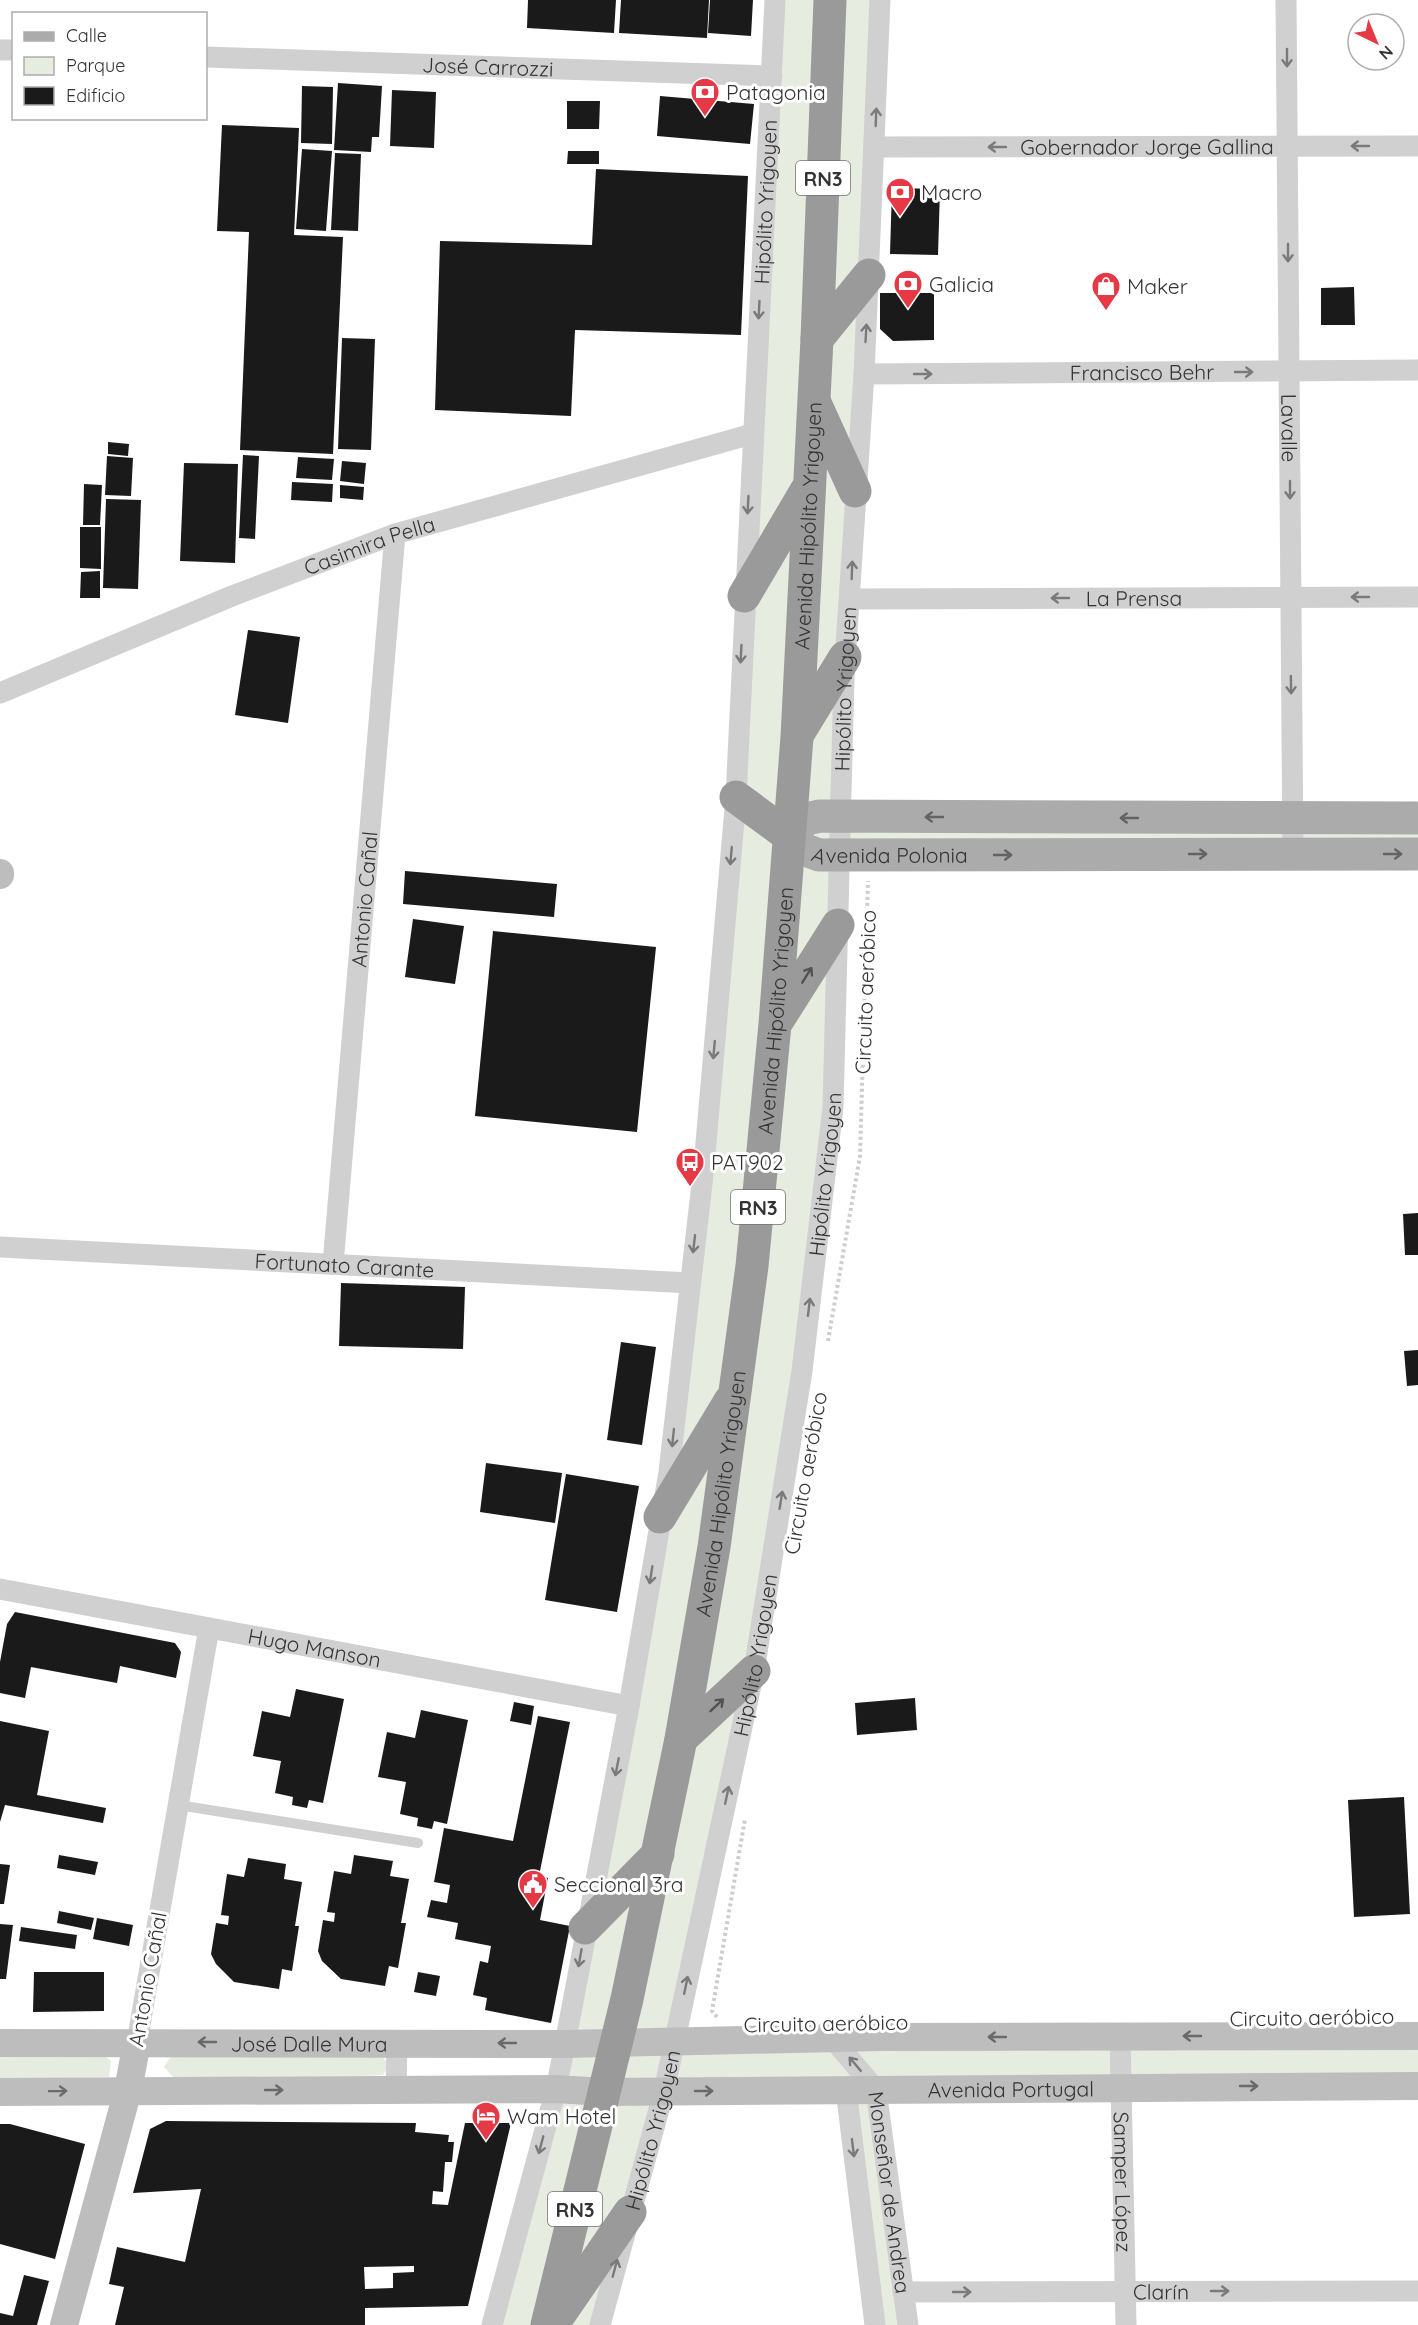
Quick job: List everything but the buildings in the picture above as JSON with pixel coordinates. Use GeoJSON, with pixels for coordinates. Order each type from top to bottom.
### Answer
{"type":"FeatureCollection","features":[{"type":"Feature","properties":{"kind":"highway","name":"Avenida Hipólito Yrigoyen"},"geometry":{"type":"LineString","coordinates":[[547,2325],[617,2043],[658,1854],[681,1739],[714,1547],[737,1389],[752,1266],[775,1024],[797,737],[833,6]]}},
{"type":"Feature","properties":{"kind":"highway"},"geometry":{"type":"LineString","coordinates":[[817,339],[868,275]]}},
{"type":"Feature","properties":{"kind":"highway"},"geometry":{"type":"LineString","coordinates":[[813,398],[855,491]]}},
{"type":"Feature","properties":{"kind":"highway"},"geometry":{"type":"LineString","coordinates":[[744,596],[808,487]]}},
{"type":"Feature","properties":{"kind":"highway"},"geometry":{"type":"LineString","coordinates":[[797,737],[845,657]]}},
{"type":"Feature","properties":{"kind":"highway"},"geometry":{"type":"LineString","coordinates":[[736,797],[789,836]]}},
{"type":"Feature","properties":{"kind":"highway"},"geometry":{"type":"LineString","coordinates":[[775,1024],[838,925]]}},
{"type":"Feature","properties":{"kind":"highway"},"geometry":{"type":"LineString","coordinates":[[660,1517],[737,1389]]}},
{"type":"Feature","properties":{"kind":"highway"},"geometry":{"type":"LineString","coordinates":[[681,1739],[754,1671]]}},
{"type":"Feature","properties":{"kind":"highway"},"geometry":{"type":"LineString","coordinates":[[585,1928],[658,1854]]}},
{"type":"Feature","properties":{"kind":"highway"},"geometry":{"type":"LineString","coordinates":[[553,2325],[630,2212]]}},
{"type":"Feature","properties":{"kind":"main road","name":"Avenida Polonia"},"geometry":{"type":"LineString","coordinates":[[1418,818],[812,816],[798,824],[789,836],[800,848],[811,854],[839,855],[1418,854]]}},
{"type":"Feature","properties":{"kind":"main road"},"geometry":{"type":"LineString","coordinates":[[617,2043],[1120,2036],[1418,2036]]}},
{"type":"Feature","properties":{"kind":"main road","name":"Antonio Cañal"},"geometry":{"type":"LineString","coordinates":[[63,2325],[128,2090],[136,2042]]}},
{"type":"Feature","properties":{"kind":"main road","name":"José Dalle Mura"},"geometry":{"type":"LineString","coordinates":[[0,2043],[617,2043]]}},
{"type":"Feature","properties":{"kind":"main road","name":"Avenida Portugal"},"geometry":{"type":"LineString","coordinates":[[604,2092],[1121,2086],[1418,2086]]}},
{"type":"Feature","properties":{"kind":"main road"},"geometry":{"type":"LineString","coordinates":[[0,2092],[396,2089],[556,2089],[604,2092]]}},
{"type":"Feature","properties":{"kind":"street","name":"Hipólito Yrigoyen"},"geometry":{"type":"LineString","coordinates":[[492,2325],[566,2044],[585,1928],[630,1706],[669,1472],[704,1166],[736,797],[744,596],[775,0]]}},
{"type":"Feature","properties":{"kind":"street","name":"Hipólito Yrigoyen"},"geometry":{"type":"LineString","coordinates":[[600,2325],[664,2091],[754,1671],[802,1371],[833,1107],[845,657],[864,374],[880,0]]}},
{"type":"Feature","properties":{"kind":"street","name":"Lavalle"},"geometry":{"type":"LineString","coordinates":[[1286,0],[1293,854]]}},
{"type":"Feature","properties":{"kind":"street","name":"José Carrozzi"},"geometry":{"type":"LineString","coordinates":[[207,57],[772,76]]}},
{"type":"Feature","properties":{"kind":"street","name":"Gobernador Jorge Gallina"},"geometry":{"type":"LineString","coordinates":[[874,147],[1418,146]]}},
{"type":"Feature","properties":{"kind":"street","name":"Francisco Behr"},"geometry":{"type":"LineString","coordinates":[[864,374],[1418,370]]}},
{"type":"Feature","properties":{"kind":"street","name":"Casimira Pella"},"geometry":{"type":"LineString","coordinates":[[0,693],[232,596],[395,534],[752,434]]}},
{"type":"Feature","properties":{"kind":"street","name":"Antonio Cañal"},"geometry":{"type":"LineString","coordinates":[[333,1264],[395,534]]}},
{"type":"Feature","properties":{"kind":"street","name":"La Prensa"},"geometry":{"type":"LineString","coordinates":[[850,599],[1418,597]]}},
{"type":"Feature","properties":{"kind":"street","name":"Fortunato Carante"},"geometry":{"type":"LineString","coordinates":[[0,1247],[690,1283]]}},
{"type":"Feature","properties":{"kind":"street","name":"Hugo Manson"},"geometry":{"type":"LineString","coordinates":[[0,1589],[630,1706]]}},
{"type":"Feature","properties":{"kind":"street","name":"Antonio Cañal"},"geometry":{"type":"LineString","coordinates":[[136,2042],[209,1628]]}},
{"type":"Feature","properties":{"kind":"street","name":"Samper López"},"geometry":{"type":"LineString","coordinates":[[1120,2036],[1126,2325]]}},
{"type":"Feature","properties":{"kind":"street","name":"Monseñor de Andrea"},"geometry":{"type":"LineString","coordinates":[[833,2039],[876,2090],[908,2325]]}},
{"type":"Feature","properties":{"kind":"street"},"geometry":{"type":"LineString","coordinates":[[396,2089],[397,2043]]}},
{"type":"Feature","properties":{"kind":"street","name":"Monseñor de Andrea"},"geometry":{"type":"LineString","coordinates":[[846,2090],[875,2325]]}},
{"type":"Feature","properties":{"kind":"street","name":"Clarín"},"geometry":{"type":"LineString","coordinates":[[903,2292],[1418,2291]]}},
{"type":"Feature","properties":{"kind":"lane"},"geometry":{"type":"LineString","coordinates":[[178,1804],[418,1843]]}},
{"type":"Feature","properties":{"kind":"path","name":"Circuito aeróbico"},"geometry":{"type":"LineString","coordinates":[[828,1343],[860,1156],[868,878],[880,878]]}},
{"type":"Feature","properties":{"kind":"path","name":"Circuito aeróbico"},"geometry":{"type":"LineString","coordinates":[[723,2024],[712,2012],[747,1812]]}},
{"type":"Feature","properties":{"kind":"green space"},"geometry":{"type":"Polygon","coordinates":[[[775,0],[880,0],[840,817],[1418,818],[1418,854],[839,855],[838,925],[802,1371],[674,2042],[1418,2036],[1418,2086],[876,2090],[908,2325],[875,2325],[846,2090],[665,2091],[600,2325],[492,2325],[556,2089],[629,1706],[704,1166],[775,0]]]}},
{"type":"Feature","properties":{"kind":"green space"},"geometry":{"type":"Polygon","coordinates":[[[173,2053],[380,2054],[389,2065],[383,2075],[175,2079],[164,2067],[173,2053]]]}},
{"type":"Feature","properties":{"kind":"green space"},"geometry":{"type":"Polygon","coordinates":[[[0,2054],[102,2054],[111,2061],[109,2077],[0,2080],[0,2054]]]}},
{"type":"Feature","properties":{"kind":"place","name":"Patagonia"},"geometry":{"type":"Point","coordinates":[705,118]}},
{"type":"Feature","properties":{"kind":"place","name":"Macro"},"geometry":{"type":"Point","coordinates":[900,218]}},
{"type":"Feature","properties":{"kind":"place","name":"Galicia"},"geometry":{"type":"Point","coordinates":[908,310]}},
{"type":"Feature","properties":{"kind":"place","name":"Maker"},"geometry":{"type":"Point","coordinates":[1106,312]}},
{"type":"Feature","properties":{"kind":"place","name":"PAT902"},"geometry":{"type":"Point","coordinates":[690,1188]}},
{"type":"Feature","properties":{"kind":"place","name":"Seccional 3ra"},"geometry":{"type":"Point","coordinates":[533,1910]}},
{"type":"Feature","properties":{"kind":"place","name":"Wam Hotel"},"geometry":{"type":"Point","coordinates":[486,2142]}}]}
